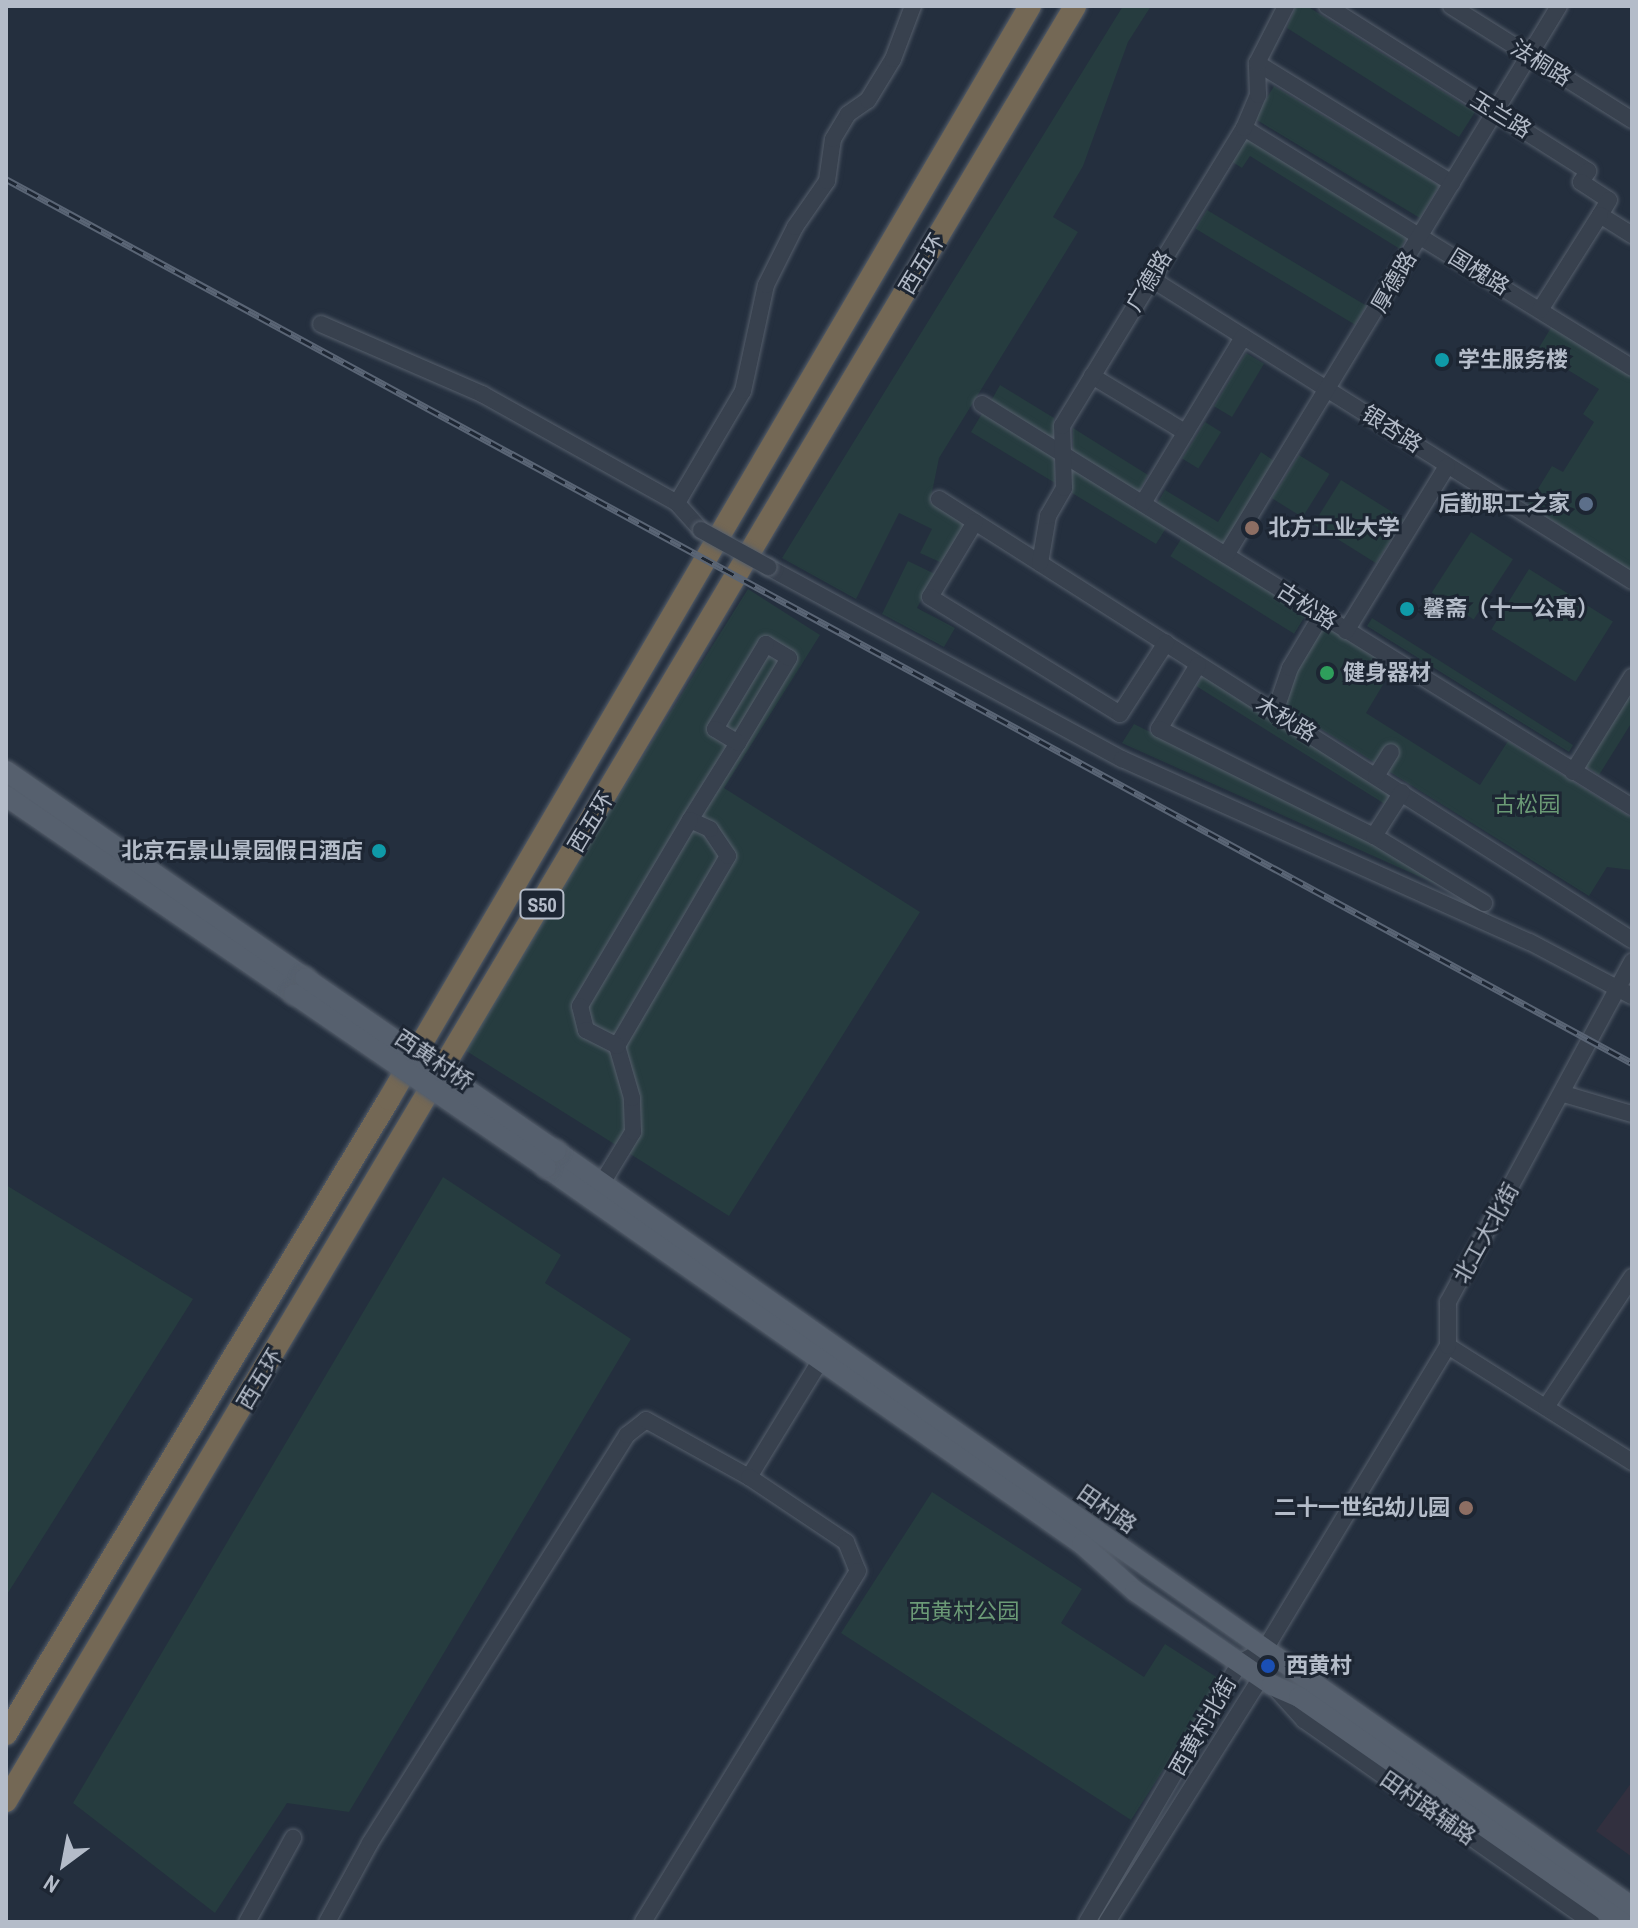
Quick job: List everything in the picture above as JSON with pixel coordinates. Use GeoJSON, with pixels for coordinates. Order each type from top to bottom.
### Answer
{"type":"FeatureCollection","features":[{"type":"Feature","properties":{"kind":"highway","name":"西五环"},"geometry":{"type":"LineString","coordinates":[[6,1734],[389,1099],[1030,6]]}},
{"type":"Feature","properties":{"kind":"highway","name":"西五环"},"geometry":{"type":"LineString","coordinates":[[6,1801],[1074,9]]}},
{"type":"Feature","properties":{"kind":"main road"},"geometry":{"type":"LineString","coordinates":[[6,771],[300,986]]}},
{"type":"Feature","properties":{"kind":"main road"},"geometry":{"type":"LineString","coordinates":[[6,796],[300,986]]}},
{"type":"Feature","properties":{"kind":"main road","name":"西黄村桥"},"geometry":{"type":"LineString","coordinates":[[300,986],[551,1159]]}},
{"type":"Feature","properties":{"kind":"main road","name":"田村路"},"geometry":{"type":"LineString","coordinates":[[551,1159],[602,1183],[1632,1907]]}},
{"type":"Feature","properties":{"kind":"main road","name":"田村路"},"geometry":{"type":"LineString","coordinates":[[551,1159],[820,1361],[1082,1544],[1135,1591],[1267,1681],[1299,1697],[1621,1922]]}},
{"type":"Feature","properties":{"kind":"street"},"geometry":{"type":"LineString","coordinates":[[677,503],[743,391],[766,285],[795,227],[827,181],[833,139],[848,114],[868,100],[893,59],[913,6]]}},
{"type":"Feature","properties":{"kind":"street","name":"广德路"},"geometry":{"type":"LineString","coordinates":[[1040,563],[1048,516],[1064,488],[1062,426],[1244,128],[1258,95],[1257,63],[1286,6]]}},
{"type":"Feature","properties":{"kind":"street","name":"玉兰路"},"geometry":{"type":"LineString","coordinates":[[1327,6],[1588,171],[1581,182],[1609,200],[1600,215]]}},
{"type":"Feature","properties":{"kind":"street","name":"法桐路"},"geometry":{"type":"LineString","coordinates":[[1451,6],[1632,120]]}},
{"type":"Feature","properties":{"kind":"street","name":"厚德路"},"geometry":{"type":"LineString","coordinates":[[1226,555],[1331,389],[1559,6]]}},
{"type":"Feature","properties":{"kind":"street"},"geometry":{"type":"LineString","coordinates":[[1257,63],[1452,183]]}},
{"type":"Feature","properties":{"kind":"street","name":"国槐路"},"geometry":{"type":"LineString","coordinates":[[1244,128],[1632,368]]}},
{"type":"Feature","properties":{"kind":"street"},"geometry":{"type":"LineString","coordinates":[[1540,310],[1600,215],[1632,235]]}},
{"type":"Feature","properties":{"kind":"street","name":"银杏路"},"geometry":{"type":"LineString","coordinates":[[1150,278],[1632,581]]}},
{"type":"Feature","properties":{"kind":"street"},"geometry":{"type":"LineString","coordinates":[[321,324],[482,394],[677,503],[701,530],[1122,759],[1530,942],[1623,989]]}},
{"type":"Feature","properties":{"kind":"street"},"geometry":{"type":"LineString","coordinates":[[1143,503],[1243,337]]}},
{"type":"Feature","properties":{"kind":"street"},"geometry":{"type":"LineString","coordinates":[[1092,376],[1185,432]]}},
{"type":"Feature","properties":{"kind":"street","name":"古松路"},"geometry":{"type":"LineString","coordinates":[[982,404],[1632,807]]}},
{"type":"Feature","properties":{"kind":"street"},"geometry":{"type":"LineString","coordinates":[[1346,631],[1447,466]]}},
{"type":"Feature","properties":{"kind":"street","name":"木秋路"},"geometry":{"type":"LineString","coordinates":[[939,499],[1632,940]]}},
{"type":"Feature","properties":{"kind":"street"},"geometry":{"type":"LineString","coordinates":[[975,522],[930,597],[1120,714],[1166,643]]}},
{"type":"Feature","properties":{"kind":"street"},"geometry":{"type":"LineString","coordinates":[[1275,712],[1290,668],[1321,616]]}},
{"type":"Feature","properties":{"kind":"street"},"geometry":{"type":"LineString","coordinates":[[617,1046],[586,1030],[580,1006],[690,820],[738,743],[789,658],[766,644],[715,729],[738,743]]}},
{"type":"Feature","properties":{"kind":"street"},"geometry":{"type":"LineString","coordinates":[[1198,665],[1159,729],[1374,836],[1484,903]]}},
{"type":"Feature","properties":{"kind":"street"},"geometry":{"type":"LineString","coordinates":[[1573,772],[1632,677]]}},
{"type":"Feature","properties":{"kind":"street"},"geometry":{"type":"LineString","coordinates":[[1376,776],[1391,752]]}},
{"type":"Feature","properties":{"kind":"street"},"geometry":{"type":"LineString","coordinates":[[1374,836],[1402,792]]}},
{"type":"Feature","properties":{"kind":"street"},"geometry":{"type":"LineString","coordinates":[[602,1183],[633,1132],[632,1098],[617,1046],[728,856],[710,829],[690,820]]}},
{"type":"Feature","properties":{"kind":"street","name":"北工大北街"},"geometry":{"type":"LineString","coordinates":[[1448,1346],[1448,1302],[1623,989],[1632,961]]}},
{"type":"Feature","properties":{"kind":"street"},"geometry":{"type":"LineString","coordinates":[[1564,1094],[1632,1114]]}},
{"type":"Feature","properties":{"kind":"street"},"geometry":{"type":"LineString","coordinates":[[1546,1407],[1632,1277]]}},
{"type":"Feature","properties":{"kind":"street"},"geometry":{"type":"LineString","coordinates":[[1265,1649],[1448,1346],[1632,1462]]}},
{"type":"Feature","properties":{"kind":"street"},"geometry":{"type":"LineString","coordinates":[[749,1477],[820,1361]]}},
{"type":"Feature","properties":{"kind":"street"},"geometry":{"type":"LineString","coordinates":[[327,1922],[378,1830],[627,1435],[640,1421],[656,1421],[749,1477],[846,1542],[858,1571],[643,1922]]}},
{"type":"Feature","properties":{"kind":"street","name":"西黄村北街"},"geometry":{"type":"LineString","coordinates":[[1087,1922],[1241,1662],[1265,1649],[1267,1681],[1107,1922]]}},
{"type":"Feature","properties":{"kind":"street","name":"田村路辅路"},"geometry":{"type":"LineString","coordinates":[[1267,1681],[1304,1720],[1591,1922]]}},
{"type":"Feature","properties":{"kind":"street"},"geometry":{"type":"LineString","coordinates":[[247,1922],[293,1838]]}},
{"type":"Feature","properties":{"kind":"shaded area"},"geometry":{"type":"Polygon","coordinates":[[[1632,1782],[1632,1857],[1596,1831],[1632,1782]]]}},
{"type":"Feature","properties":{"kind":"green space"},"geometry":{"type":"Polygon","coordinates":[[[1123,6],[1151,6],[1128,42],[1083,166],[1053,217],[1078,232],[939,458],[930,502],[966,524],[942,563],[920,553],[932,529],[899,513],[856,599],[782,558],[1123,6]]]}},
{"type":"Feature","properties":{"kind":"green space"},"geometry":{"type":"Polygon","coordinates":[[[1296,6],[1307,6],[1475,112],[1459,137],[1287,28],[1296,6]]]}},
{"type":"Feature","properties":{"kind":"green space"},"geometry":{"type":"Polygon","coordinates":[[[1274,86],[1439,185],[1420,218],[1254,119],[1274,86]]]}},
{"type":"Feature","properties":{"kind":"green space"},"geometry":{"type":"Polygon","coordinates":[[[1246,137],[1407,237],[1400,249],[1250,156],[1242,168],[1231,161],[1246,137]]]}},
{"type":"Feature","properties":{"kind":"green space"},"geometry":{"type":"Polygon","coordinates":[[[1207,210],[1366,306],[1355,325],[1196,229],[1207,210]]]}},
{"type":"Feature","properties":{"kind":"green space"},"geometry":{"type":"Polygon","coordinates":[[[1552,326],[1632,375],[1632,572],[1528,505],[1552,466],[1563,472],[1594,422],[1583,414],[1599,389],[1537,351],[1552,326]]]}},
{"type":"Feature","properties":{"kind":"green space"},"geometry":{"type":"Polygon","coordinates":[[[1246,353],[1264,364],[1232,417],[1214,406],[1246,353]]]}},
{"type":"Feature","properties":{"kind":"green space"},"geometry":{"type":"Polygon","coordinates":[[[1000,385],[1054,418],[1054,441],[991,401],[1000,385]]]}},
{"type":"Feature","properties":{"kind":"green space"},"geometry":{"type":"Polygon","coordinates":[[[983,412],[1054,455],[1055,483],[971,432],[983,412]]]}},
{"type":"Feature","properties":{"kind":"green space"},"geometry":{"type":"Polygon","coordinates":[[[1205,422],[1221,432],[1198,469],[1182,458],[1205,422]]]}},
{"type":"Feature","properties":{"kind":"green space"},"geometry":{"type":"Polygon","coordinates":[[[1073,428],[1148,475],[1138,493],[1073,453],[1073,428]]]}},
{"type":"Feature","properties":{"kind":"green space"},"geometry":{"type":"Polygon","coordinates":[[[1261,452],[1277,463],[1225,547],[1157,504],[1165,490],[1218,522],[1261,452]]]}},
{"type":"Feature","properties":{"kind":"green space"},"geometry":{"type":"Polygon","coordinates":[[[1299,455],[1330,474],[1303,517],[1272,498],[1299,455]]]}},
{"type":"Feature","properties":{"kind":"green space"},"geometry":{"type":"Polygon","coordinates":[[[1072,466],[1168,525],[1156,544],[1072,493],[1072,466]]]}},
{"type":"Feature","properties":{"kind":"green space"},"geometry":{"type":"Polygon","coordinates":[[[1341,480],[1404,519],[1376,563],[1313,524],[1341,480]]]}},
{"type":"Feature","properties":{"kind":"green space"},"geometry":{"type":"Polygon","coordinates":[[[1471,532],[1513,559],[1474,620],[1432,592],[1471,532]]]}},
{"type":"Feature","properties":{"kind":"green space"},"geometry":{"type":"Polygon","coordinates":[[[1183,536],[1307,613],[1294,634],[1170,556],[1183,536]]]}},
{"type":"Feature","properties":{"kind":"green space"},"geometry":{"type":"Polygon","coordinates":[[[908,561],[935,574],[917,608],[955,628],[944,647],[882,614],[908,561]]]}},
{"type":"Feature","properties":{"kind":"green space"},"geometry":{"type":"Polygon","coordinates":[[[1529,569],[1613,621],[1575,682],[1491,629],[1529,569]]]}},
{"type":"Feature","properties":{"kind":"green space"},"geometry":{"type":"Polygon","coordinates":[[[748,589],[820,635],[724,788],[920,912],[729,1216],[460,1047],[748,589]]]}},
{"type":"Feature","properties":{"kind":"green space"},"geometry":{"type":"Polygon","coordinates":[[[1372,618],[1573,745],[1569,752],[1367,626],[1372,618]]]}},
{"type":"Feature","properties":{"kind":"green space","name":"古松园"},"geometry":{"type":"Polygon","coordinates":[[[1325,625],[1393,668],[1366,713],[1480,785],[1508,741],[1632,818],[1632,870],[1607,867],[1589,896],[1284,706],[1295,672],[1325,625]]]}},
{"type":"Feature","properties":{"kind":"green space"},"geometry":{"type":"Polygon","coordinates":[[[1203,675],[1392,793],[1385,804],[1196,686],[1203,675]]]}},
{"type":"Feature","properties":{"kind":"green space"},"geometry":{"type":"Polygon","coordinates":[[[1629,693],[1632,722],[1599,775],[1584,765],[1629,693]]]}},
{"type":"Feature","properties":{"kind":"green space"},"geometry":{"type":"Polygon","coordinates":[[[1134,724],[1371,841],[1476,902],[1122,743],[1134,724]]]}},
{"type":"Feature","properties":{"kind":"green space"},"geometry":{"type":"Polygon","coordinates":[[[443,1177],[561,1255],[545,1283],[631,1339],[349,1812],[287,1803],[215,1913],[73,1803],[443,1177]]]}},
{"type":"Feature","properties":{"kind":"green space"},"geometry":{"type":"Polygon","coordinates":[[[6,1185],[193,1299],[6,1596],[6,1185]]]}},
{"type":"Feature","properties":{"kind":"green space","name":"西黄村公园"},"geometry":{"type":"Polygon","coordinates":[[[932,1492],[1082,1589],[1061,1623],[1144,1677],[1165,1644],[1221,1680],[1131,1820],[841,1633],[932,1492]]]}},
{"type":"Feature","properties":{"kind":"railway"},"geometry":{"type":"LineString","coordinates":[[6,179],[1632,1063]]}},
{"type":"Feature","properties":{"kind":"place","name":"学生服务楼"},"geometry":{"type":"Point","coordinates":[1442,360]}},
{"type":"Feature","properties":{"kind":"place","name":"后勤职工之家"},"geometry":{"type":"Point","coordinates":[1586,504]}},
{"type":"Feature","properties":{"kind":"place","name":"北方工业大学"},"geometry":{"type":"Point","coordinates":[1252,528]}},
{"type":"Feature","properties":{"kind":"place","name":"馨斋（十一公寓）"},"geometry":{"type":"Point","coordinates":[1407,609]}},
{"type":"Feature","properties":{"kind":"place","name":"健身器材"},"geometry":{"type":"Point","coordinates":[1327,673]}},
{"type":"Feature","properties":{"kind":"place","name":"北京石景山景园假日酒店"},"geometry":{"type":"Point","coordinates":[379,851]}},
{"type":"Feature","properties":{"kind":"place","name":"二十一世纪幼儿园"},"geometry":{"type":"Point","coordinates":[1466,1508]}},
{"type":"Feature","properties":{"kind":"place","name":"西黄村"},"geometry":{"type":"Point","coordinates":[1268,1666]}}]}
